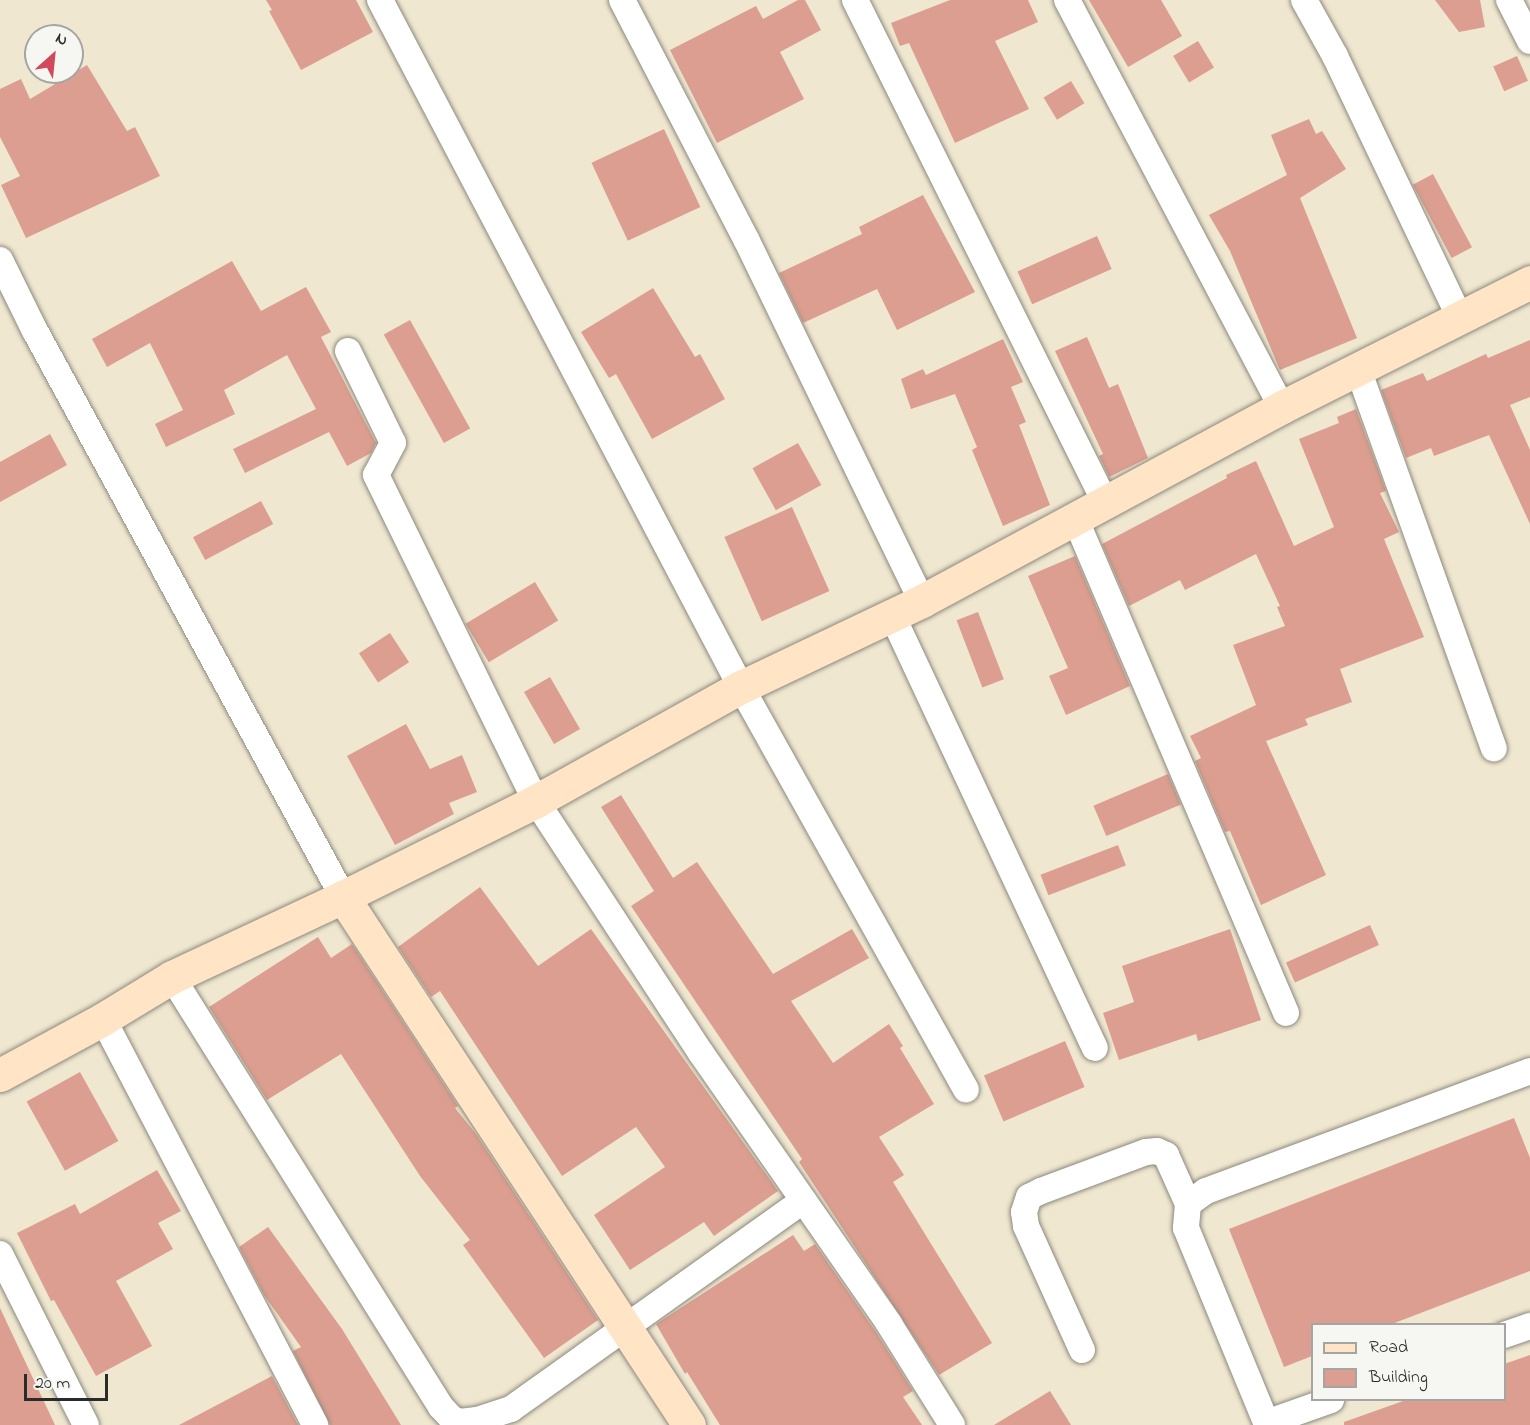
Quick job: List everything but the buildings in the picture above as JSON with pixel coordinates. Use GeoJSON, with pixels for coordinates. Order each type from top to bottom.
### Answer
{"type":"FeatureCollection","features":[{"type":"Feature","properties":{"kind":"street"},"geometry":{"type":"LineString","coordinates":[[380,0],[741,687],[966,1089]]}},
{"type":"Feature","properties":{"kind":"street"},"geometry":{"type":"LineString","coordinates":[[622,0],[747,241],[922,601]]}},
{"type":"Feature","properties":{"kind":"street"},"geometry":{"type":"LineString","coordinates":[[855,0],[1105,502]]}},
{"type":"Feature","properties":{"kind":"street"},"geometry":{"type":"LineString","coordinates":[[1067,0],[1282,407]]}},
{"type":"Feature","properties":{"kind":"street"},"geometry":{"type":"LineString","coordinates":[[1304,0],[1335,56],[1460,318]]}},
{"type":"Feature","properties":{"kind":"street"},"geometry":{"type":"LineString","coordinates":[[1509,0],[1530,41]]}},
{"type":"Feature","properties":{"kind":"street"},"geometry":{"type":"LineString","coordinates":[[0,261],[34,329],[343,897],[689,1425]]}},
{"type":"Feature","properties":{"kind":"street"},"geometry":{"type":"LineString","coordinates":[[0,1075],[103,1019],[172,977],[343,897],[536,801],[741,687],[922,601],[1282,407],[1460,318],[1527,292]]}},
{"type":"Feature","properties":{"kind":"street"},"geometry":{"type":"LineString","coordinates":[[348,351],[393,443],[376,475],[536,801],[701,1053],[890,1324],[952,1425]]}},
{"type":"Feature","properties":{"kind":"street"},"geometry":{"type":"LineString","coordinates":[[1358,369],[1494,748]]}},
{"type":"Feature","properties":{"kind":"street"},"geometry":{"type":"LineString","coordinates":[[1076,518],[1286,1013]]}},
{"type":"Feature","properties":{"kind":"street"},"geometry":{"type":"LineString","coordinates":[[892,615],[1095,1048]]}},
{"type":"Feature","properties":{"kind":"street"},"geometry":{"type":"LineString","coordinates":[[172,977],[441,1407],[452,1419],[460,1422],[477,1420],[512,1409],[803,1201]]}},
{"type":"Feature","properties":{"kind":"street"},"geometry":{"type":"LineString","coordinates":[[103,1019],[315,1425]]}},
{"type":"Feature","properties":{"kind":"street"},"geometry":{"type":"LineString","coordinates":[[1188,1204],[1206,1191],[1529,1076]]}},
{"type":"Feature","properties":{"kind":"street"},"geometry":{"type":"LineString","coordinates":[[1082,1350],[1026,1226],[1024,1212],[1029,1197],[1146,1152],[1157,1151],[1166,1155],[1188,1204],[1186,1227],[1266,1424],[1327,1401]]}},
{"type":"Feature","properties":{"kind":"street"},"geometry":{"type":"LineString","coordinates":[[0,1254],[86,1425]]}},
{"type":"Feature","properties":{"kind":"street"},"geometry":{"type":"LineString","coordinates":[[1506,1334],[1530,1326]]}}]}
